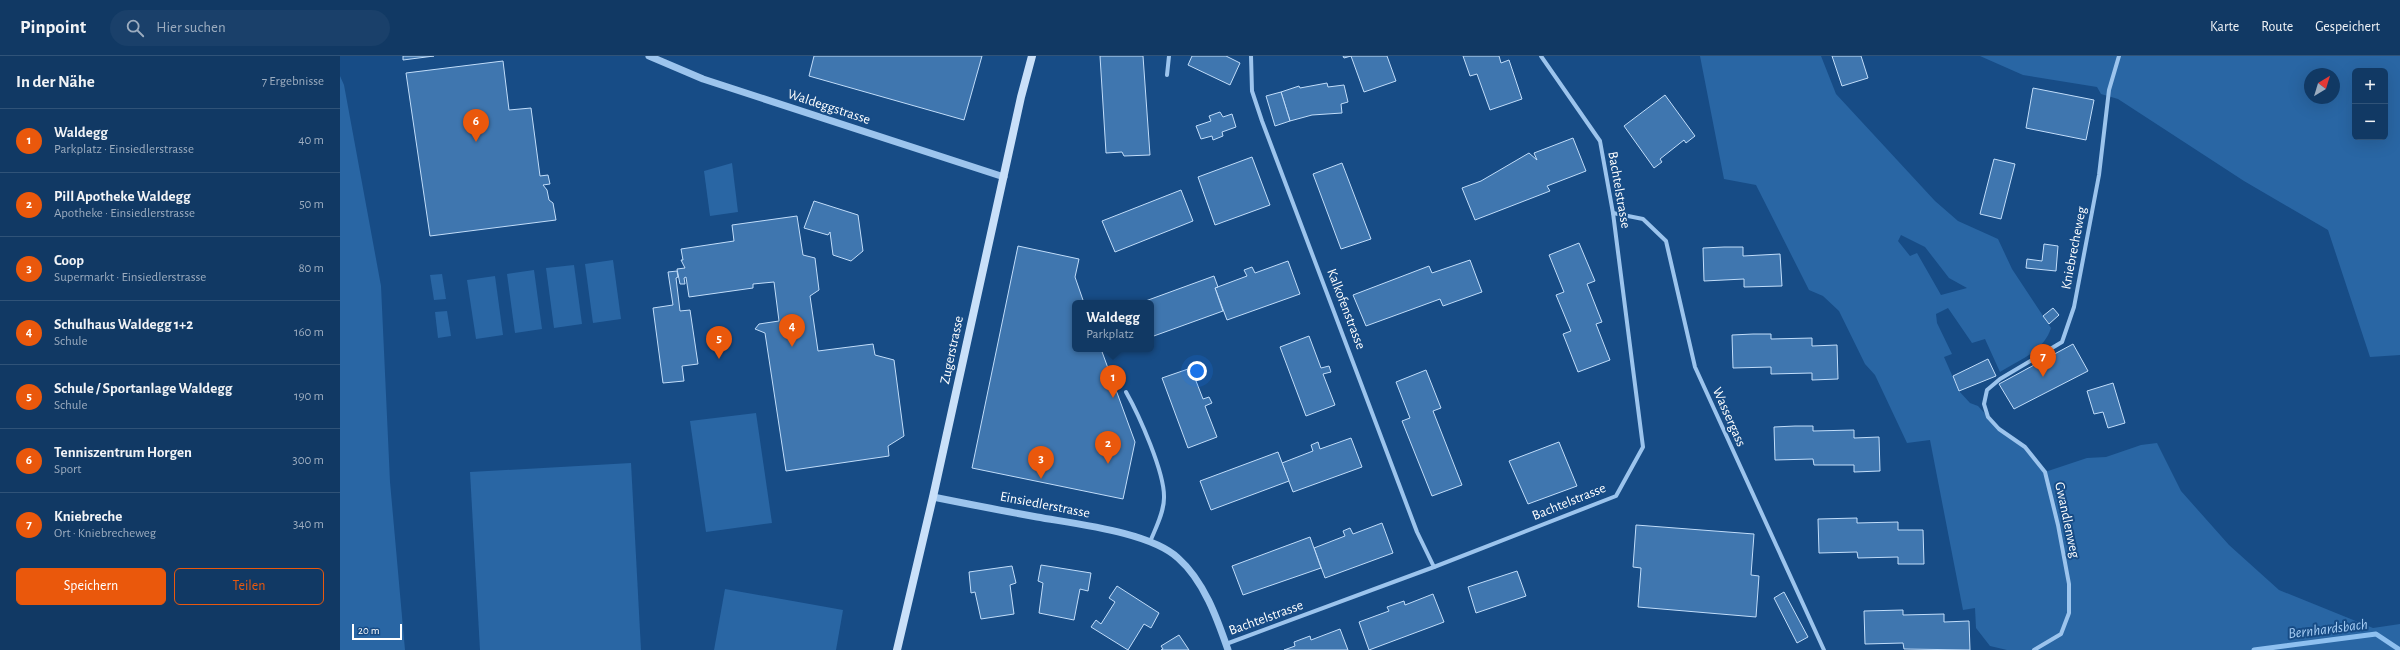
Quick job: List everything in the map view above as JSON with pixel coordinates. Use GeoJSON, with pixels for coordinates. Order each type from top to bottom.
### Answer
{"type":"FeatureCollection","features":[{"type":"Feature","properties":{"kind":"main road","name":"Zugerstrasse"},"geometry":{"type":"LineString","coordinates":[[897,650],[1032,56]]}},
{"type":"Feature","properties":{"kind":"street","name":"Waldeggstrasse"},"geometry":{"type":"LineString","coordinates":[[649,56],[703,79],[1004,177]]}},
{"type":"Feature","properties":{"kind":"street"},"geometry":{"type":"LineString","coordinates":[[1167,75],[1169,56]]}},
{"type":"Feature","properties":{"kind":"street","name":"Kalkofenstrasse"},"geometry":{"type":"LineString","coordinates":[[1251,56],[1252,91],[1262,121],[1417,532],[1434,567]]}},
{"type":"Feature","properties":{"kind":"street","name":"Bachtelstrasse"},"geometry":{"type":"LineString","coordinates":[[1227,647],[1616,496],[1643,448],[1613,213],[1600,140],[1541,56]]}},
{"type":"Feature","properties":{"kind":"street","name":"Kniebrecheweg"},"geometry":{"type":"LineString","coordinates":[[1984,404],[1987,390],[2000,379],[2062,342],[2074,307],[2099,175],[2108,90],[2119,56]]}},
{"type":"Feature","properties":{"kind":"street","name":"Wassergass"},"geometry":{"type":"LineString","coordinates":[[1613,213],[1643,219],[1666,241],[1695,367],[1824,650]]}},
{"type":"Feature","properties":{"kind":"street"},"geometry":{"type":"LineString","coordinates":[[1126,392],[1139,415],[1164,486],[1164,500],[1150,542]]}},
{"type":"Feature","properties":{"kind":"street","name":"Gwandlenweg"},"geometry":{"type":"LineString","coordinates":[[1984,404],[1988,417],[1998,429],[2025,447],[2045,472],[2058,525],[2069,584],[2069,613],[2061,634],[2034,650]]}},
{"type":"Feature","properties":{"kind":"street","name":"Einsiedlerstrasse"},"geometry":{"type":"LineString","coordinates":[[933,497],[1082,525],[1150,542],[1166,548],[1189,568],[1207,598],[1227,647]]}},
{"type":"Feature","properties":{"kind":"shaded area"},"geometry":{"type":"Polygon","coordinates":[[[1700,56],[1821,56],[1836,94],[1935,201],[1958,221],[1998,239],[2012,269],[2051,328],[2048,336],[2037,349],[2000,372],[1985,339],[1972,343],[1948,308],[1936,314],[1937,323],[1952,354],[1944,357],[1959,391],[1970,403],[1978,406],[1999,429],[2025,447],[2045,472],[2087,458],[2106,457],[2141,445],[2157,443],[2181,491],[2229,545],[2279,590],[2373,628],[2400,624],[2400,650],[2007,650],[1990,646],[1976,628],[1975,608],[1963,610],[1930,440],[1907,443],[1875,375],[1865,364],[1839,311],[1823,296],[1809,290],[1756,185],[1724,179],[1700,56]],[[1901,235],[1898,241],[1910,256],[1917,253],[1941,295],[1967,288],[1949,278],[1925,247],[1901,235]]]}},
{"type":"Feature","properties":{"kind":"shaded area"},"geometry":{"type":"Polygon","coordinates":[[[1980,56],[2400,56],[2400,355],[2370,357],[2328,230],[2244,181],[2118,99],[2101,94],[2097,87],[2023,75],[1980,56]]]}},
{"type":"Feature","properties":{"kind":"shaded area"},"geometry":{"type":"Polygon","coordinates":[[[340,76],[344,85],[381,286],[390,482],[405,650],[340,650],[340,76]]]}},
{"type":"Feature","properties":{"kind":"shaded area"},"geometry":{"type":"Polygon","coordinates":[[[732,163],[738,212],[710,216],[704,171],[732,163]]]}},
{"type":"Feature","properties":{"kind":"shaded area"},"geometry":{"type":"Polygon","coordinates":[[[613,260],[621,319],[593,323],[585,264],[613,260]]]}},
{"type":"Feature","properties":{"kind":"shaded area"},"geometry":{"type":"Polygon","coordinates":[[[574,265],[582,324],[554,328],[546,268],[574,265]]]}},
{"type":"Feature","properties":{"kind":"shaded area"},"geometry":{"type":"Polygon","coordinates":[[[534,270],[542,329],[515,333],[507,274],[534,270]]]}},
{"type":"Feature","properties":{"kind":"shaded area"},"geometry":{"type":"Polygon","coordinates":[[[442,274],[446,299],[434,300],[430,275],[442,274]]]}},
{"type":"Feature","properties":{"kind":"shaded area"},"geometry":{"type":"Polygon","coordinates":[[[495,276],[503,335],[476,339],[467,280],[495,276]]]}},
{"type":"Feature","properties":{"kind":"shaded area"},"geometry":{"type":"Polygon","coordinates":[[[447,311],[451,336],[438,338],[435,312],[447,311]]]}},
{"type":"Feature","properties":{"kind":"shaded area"},"geometry":{"type":"Polygon","coordinates":[[[756,413],[772,523],[706,532],[690,421],[756,413]]]}},
{"type":"Feature","properties":{"kind":"shaded area"},"geometry":{"type":"Polygon","coordinates":[[[631,463],[641,650],[480,650],[470,472],[631,463]]]}},
{"type":"Feature","properties":{"kind":"shaded area"},"geometry":{"type":"Polygon","coordinates":[[[725,589],[843,610],[836,650],[714,650],[725,589]]]}},
{"type":"Feature","properties":{"kind":"building"},"geometry":{"type":"Polygon","coordinates":[[[403,56],[434,56],[403,60],[403,56]]]}},
{"type":"Feature","properties":{"kind":"building"},"geometry":{"type":"Polygon","coordinates":[[[814,56],[982,56],[964,120],[809,76],[814,56]]]}},
{"type":"Feature","properties":{"kind":"building"},"geometry":{"type":"Polygon","coordinates":[[[1100,56],[1143,56],[1150,155],[1124,156],[1122,152],[1106,153],[1100,56]]]}},
{"type":"Feature","properties":{"kind":"building"},"geometry":{"type":"Polygon","coordinates":[[[1192,56],[1226,56],[1240,63],[1230,85],[1188,65],[1192,56]]]}},
{"type":"Feature","properties":{"kind":"building"},"geometry":{"type":"Polygon","coordinates":[[[1351,56],[1387,56],[1396,81],[1364,92],[1351,56]]]}},
{"type":"Feature","properties":{"kind":"building"},"geometry":{"type":"Polygon","coordinates":[[[1463,56],[1499,56],[1501,63],[1509,60],[1522,99],[1490,110],[1477,74],[1470,76],[1463,56]]]}},
{"type":"Feature","properties":{"kind":"building"},"geometry":{"type":"Polygon","coordinates":[[[1832,56],[1861,56],[1868,78],[1842,86],[1832,56]]]}},
{"type":"Feature","properties":{"kind":"building"},"geometry":{"type":"Polygon","coordinates":[[[503,61],[509,110],[531,108],[540,176],[548,175],[550,184],[543,185],[547,190],[549,200],[553,203],[556,220],[430,236],[406,73],[503,61]]]}},
{"type":"Feature","properties":{"kind":"building"},"geometry":{"type":"Polygon","coordinates":[[[1327,83],[1328,87],[1344,85],[1348,102],[1341,104],[1342,113],[1312,115],[1290,121],[1281,92],[1299,86],[1300,88],[1327,83]]]}},
{"type":"Feature","properties":{"kind":"building"},"geometry":{"type":"Polygon","coordinates":[[[2033,88],[2094,100],[2086,140],[2026,128],[2033,88]]]}},
{"type":"Feature","properties":{"kind":"building"},"geometry":{"type":"Polygon","coordinates":[[[1281,92],[1290,121],[1275,126],[1266,96],[1281,92]]]}},
{"type":"Feature","properties":{"kind":"building"},"geometry":{"type":"Polygon","coordinates":[[[1665,95],[1695,136],[1686,143],[1684,140],[1660,159],[1662,162],[1654,168],[1624,126],[1665,95]]]}},
{"type":"Feature","properties":{"kind":"building"},"geometry":{"type":"Polygon","coordinates":[[[1220,112],[1223,117],[1232,114],[1236,127],[1222,132],[1223,136],[1213,140],[1212,136],[1201,139],[1196,126],[1211,121],[1209,116],[1220,112]]]}},
{"type":"Feature","properties":{"kind":"building"},"geometry":{"type":"Polygon","coordinates":[[[1573,138],[1586,171],[1547,186],[1550,191],[1475,220],[1462,188],[1481,181],[1529,153],[1537,160],[1534,153],[1573,138]]]}},
{"type":"Feature","properties":{"kind":"building"},"geometry":{"type":"Polygon","coordinates":[[[1252,157],[1270,205],[1215,225],[1198,177],[1252,157]]]}},
{"type":"Feature","properties":{"kind":"building"},"geometry":{"type":"Polygon","coordinates":[[[1994,159],[2015,164],[2001,219],[1980,214],[1994,159]]]}},
{"type":"Feature","properties":{"kind":"building"},"geometry":{"type":"Polygon","coordinates":[[[1342,163],[1371,239],[1341,249],[1313,174],[1342,163]]]}},
{"type":"Feature","properties":{"kind":"building"},"geometry":{"type":"Polygon","coordinates":[[[1181,190],[1193,221],[1115,252],[1102,221],[1181,190]]]}},
{"type":"Feature","properties":{"kind":"building"},"geometry":{"type":"Polygon","coordinates":[[[814,201],[858,215],[863,251],[851,261],[833,255],[830,232],[828,235],[804,228],[814,201]]]}},
{"type":"Feature","properties":{"kind":"building"},"geometry":{"type":"Polygon","coordinates":[[[797,216],[803,255],[815,258],[819,290],[810,296],[818,351],[873,344],[875,355],[894,360],[904,436],[888,446],[889,456],[786,471],[765,333],[755,329],[759,324],[779,321],[774,282],[753,284],[753,288],[689,297],[686,277],[684,278],[685,284],[680,284],[677,269],[685,268],[681,260],[683,260],[681,249],[734,241],[732,225],[797,216]]]}},
{"type":"Feature","properties":{"kind":"building"},"geometry":{"type":"Polygon","coordinates":[[[1579,243],[1595,281],[1587,284],[1602,322],[1596,324],[1610,360],[1578,372],[1563,334],[1571,331],[1556,295],[1564,292],[1549,255],[1579,243]]]}},
{"type":"Feature","properties":{"kind":"building"},"geometry":{"type":"Polygon","coordinates":[[[2044,244],[2058,246],[2056,271],[2026,268],[2027,259],[2042,261],[2044,244]]]}},
{"type":"Feature","properties":{"kind":"building"},"geometry":{"type":"Polygon","coordinates":[[[1018,246],[1079,259],[1075,277],[1083,300],[1072,300],[1072,352],[1102,352],[1135,442],[1123,499],[972,468],[1018,246]]]}},
{"type":"Feature","properties":{"kind":"building"},"geometry":{"type":"Polygon","coordinates":[[[1743,247],[1743,256],[1780,254],[1782,286],[1744,287],[1744,279],[1704,281],[1703,248],[1743,247]]]}},
{"type":"Feature","properties":{"kind":"building"},"geometry":{"type":"Polygon","coordinates":[[[1470,260],[1482,292],[1443,306],[1440,299],[1366,326],[1353,295],[1429,266],[1432,273],[1470,260]]]}},
{"type":"Feature","properties":{"kind":"building"},"geometry":{"type":"Polygon","coordinates":[[[1288,261],[1300,294],[1227,320],[1215,288],[1247,276],[1244,270],[1252,267],[1255,273],[1288,261]]]}},
{"type":"Feature","properties":{"kind":"building"},"geometry":{"type":"Polygon","coordinates":[[[677,271],[678,277],[676,278],[680,311],[690,310],[698,364],[682,366],[684,381],[663,383],[653,308],[673,305],[668,272],[677,271]]]}},
{"type":"Feature","properties":{"kind":"building"},"geometry":{"type":"Polygon","coordinates":[[[1214,276],[1218,287],[1215,288],[1223,311],[1154,336],[1154,300],[1148,300],[1214,276]]]}},
{"type":"Feature","properties":{"kind":"building"},"geometry":{"type":"Polygon","coordinates":[[[2053,308],[2059,315],[2049,324],[2043,316],[2053,308]]]}},
{"type":"Feature","properties":{"kind":"building"},"geometry":{"type":"Polygon","coordinates":[[[1771,334],[1771,339],[1812,338],[1812,346],[1837,345],[1838,379],[1812,380],[1812,373],[1771,374],[1771,367],[1733,368],[1732,335],[1771,334]]]}},
{"type":"Feature","properties":{"kind":"building"},"geometry":{"type":"Polygon","coordinates":[[[1309,336],[1321,368],[1329,366],[1331,372],[1323,374],[1335,405],[1306,416],[1280,347],[1309,336]]]}},
{"type":"Feature","properties":{"kind":"building"},"geometry":{"type":"Polygon","coordinates":[[[2073,344],[2088,371],[2014,409],[1999,384],[2073,344]]]}},
{"type":"Feature","properties":{"kind":"building"},"geometry":{"type":"Polygon","coordinates":[[[1988,359],[1996,376],[1959,391],[1953,376],[1988,359]]]}},
{"type":"Feature","properties":{"kind":"building"},"geometry":{"type":"Polygon","coordinates":[[[1191,368],[1203,399],[1209,397],[1212,403],[1205,406],[1217,437],[1188,448],[1162,378],[1191,368]]]}},
{"type":"Feature","properties":{"kind":"building"},"geometry":{"type":"Polygon","coordinates":[[[1426,370],[1441,408],[1433,411],[1462,485],[1432,496],[1402,421],[1410,418],[1396,382],[1426,370]]]}},
{"type":"Feature","properties":{"kind":"building"},"geometry":{"type":"Polygon","coordinates":[[[2113,383],[2125,423],[2108,428],[2103,412],[2094,414],[2087,391],[2113,383]]]}},
{"type":"Feature","properties":{"kind":"building"},"geometry":{"type":"Polygon","coordinates":[[[1813,426],[1813,431],[1854,430],[1854,438],[1879,437],[1880,471],[1854,472],[1854,465],[1814,465],[1813,459],[1775,460],[1774,427],[1813,426]]]}},
{"type":"Feature","properties":{"kind":"building"},"geometry":{"type":"Polygon","coordinates":[[[1351,438],[1362,467],[1293,492],[1282,463],[1313,451],[1311,445],[1318,442],[1320,449],[1351,438]]]}},
{"type":"Feature","properties":{"kind":"building"},"geometry":{"type":"Polygon","coordinates":[[[1559,442],[1577,486],[1528,504],[1509,461],[1559,442]]]}},
{"type":"Feature","properties":{"kind":"building"},"geometry":{"type":"Polygon","coordinates":[[[1278,452],[1289,481],[1211,510],[1200,481],[1278,452]]]}},
{"type":"Feature","properties":{"kind":"building"},"geometry":{"type":"Polygon","coordinates":[[[1857,518],[1857,523],[1898,522],[1898,530],[1923,530],[1924,564],[1898,564],[1898,557],[1858,558],[1857,552],[1819,553],[1818,519],[1857,518]]]}},
{"type":"Feature","properties":{"kind":"building"},"geometry":{"type":"Polygon","coordinates":[[[1382,523],[1393,553],[1325,578],[1314,548],[1345,536],[1343,531],[1350,528],[1353,534],[1382,523]]]}},
{"type":"Feature","properties":{"kind":"building"},"geometry":{"type":"Polygon","coordinates":[[[1636,525],[1754,534],[1751,575],[1759,576],[1756,617],[1638,607],[1641,568],[1633,567],[1636,525]]]}},
{"type":"Feature","properties":{"kind":"building"},"geometry":{"type":"Polygon","coordinates":[[[1310,537],[1321,568],[1243,595],[1232,566],[1310,537]]]}},
{"type":"Feature","properties":{"kind":"building"},"geometry":{"type":"Polygon","coordinates":[[[1041,565],[1091,573],[1088,591],[1080,589],[1074,620],[1039,613],[1043,583],[1038,581],[1041,565]]]}},
{"type":"Feature","properties":{"kind":"building"},"geometry":{"type":"Polygon","coordinates":[[[1012,566],[1016,583],[1010,585],[1014,614],[981,619],[975,592],[971,593],[969,572],[1012,566]]]}},
{"type":"Feature","properties":{"kind":"building"},"geometry":{"type":"Polygon","coordinates":[[[1517,571],[1526,596],[1476,613],[1468,587],[1517,571]]]}},
{"type":"Feature","properties":{"kind":"building"},"geometry":{"type":"Polygon","coordinates":[[[1117,586],[1159,613],[1151,628],[1144,624],[1128,650],[1091,627],[1096,620],[1101,624],[1115,602],[1109,598],[1117,586]]]}},
{"type":"Feature","properties":{"kind":"building"},"geometry":{"type":"Polygon","coordinates":[[[1784,592],[1808,637],[1797,643],[1774,598],[1784,592]]]}},
{"type":"Feature","properties":{"kind":"building"},"geometry":{"type":"Polygon","coordinates":[[[1433,594],[1444,622],[1369,650],[1359,622],[1389,611],[1387,607],[1404,601],[1405,605],[1433,594]]]}},
{"type":"Feature","properties":{"kind":"building"},"geometry":{"type":"Polygon","coordinates":[[[1903,610],[1903,615],[1944,614],[1944,622],[1969,621],[1970,650],[1904,649],[1903,643],[1865,644],[1864,611],[1903,610]]]}},
{"type":"Feature","properties":{"kind":"building"},"geometry":{"type":"Polygon","coordinates":[[[1340,629],[1348,650],[1284,650],[1295,646],[1294,642],[1310,636],[1311,640],[1340,629]]]}},
{"type":"Feature","properties":{"kind":"building"},"geometry":{"type":"Polygon","coordinates":[[[1179,635],[1189,650],[1161,650],[1163,649],[1161,646],[1179,635]]]}},
{"type":"Feature","properties":{"kind":"waterway","name":"Bernhardsbach"},"geometry":{"type":"LineString","coordinates":[[2254,650],[2376,634],[2400,650]]}},
{"type":"Feature","properties":{"kind":"place","name":"Tenniszentrum Horgen"},"geometry":{"type":"Point","coordinates":[476,142]}},
{"type":"Feature","properties":{"kind":"place","name":"Schulhaus Waldegg 1+2"},"geometry":{"type":"Point","coordinates":[792,347]}},
{"type":"Feature","properties":{"kind":"place","name":"Schule / Sportanlage Waldegg"},"geometry":{"type":"Point","coordinates":[719,359]}},
{"type":"Feature","properties":{"kind":"place","name":"Kniebreche"},"geometry":{"type":"Point","coordinates":[2043,377]}},
{"type":"Feature","properties":{"kind":"place","name":"Waldegg"},"geometry":{"type":"Point","coordinates":[1113,398]}},
{"type":"Feature","properties":{"kind":"place","name":"Pill Apotheke Waldegg"},"geometry":{"type":"Point","coordinates":[1108,464]}},
{"type":"Feature","properties":{"kind":"place","name":"Coop"},"geometry":{"type":"Point","coordinates":[1041,479]}}]}
